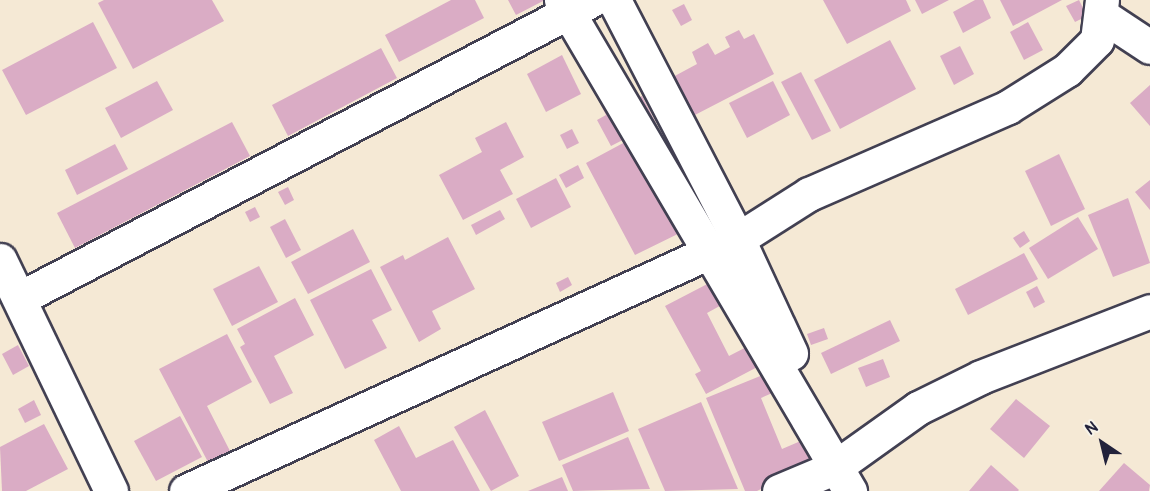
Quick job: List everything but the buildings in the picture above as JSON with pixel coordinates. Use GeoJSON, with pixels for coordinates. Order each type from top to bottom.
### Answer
{"type":"FeatureCollection","features":[{"type":"Feature","properties":{"kind":"street"},"geometry":{"type":"LineString","coordinates":[[561,0],[843,483]]}},
{"type":"Feature","properties":{"kind":"street"},"geometry":{"type":"LineString","coordinates":[[20,298],[592,0]]}},
{"type":"Feature","properties":{"kind":"street"},"geometry":{"type":"LineString","coordinates":[[614,0],[738,239],[809,393],[843,483]]}},
{"type":"Feature","properties":{"kind":"street"},"geometry":{"type":"LineString","coordinates":[[186,491],[738,239],[809,194],[1008,107],[1067,69],[1096,40],[1103,8],[1150,47]]}},
{"type":"Feature","properties":{"kind":"street"},"geometry":{"type":"LineString","coordinates":[[0,260],[111,491]]}},
{"type":"Feature","properties":{"kind":"street"},"geometry":{"type":"LineString","coordinates":[[779,491],[843,483],[918,408],[981,377],[1150,310]]}}]}
